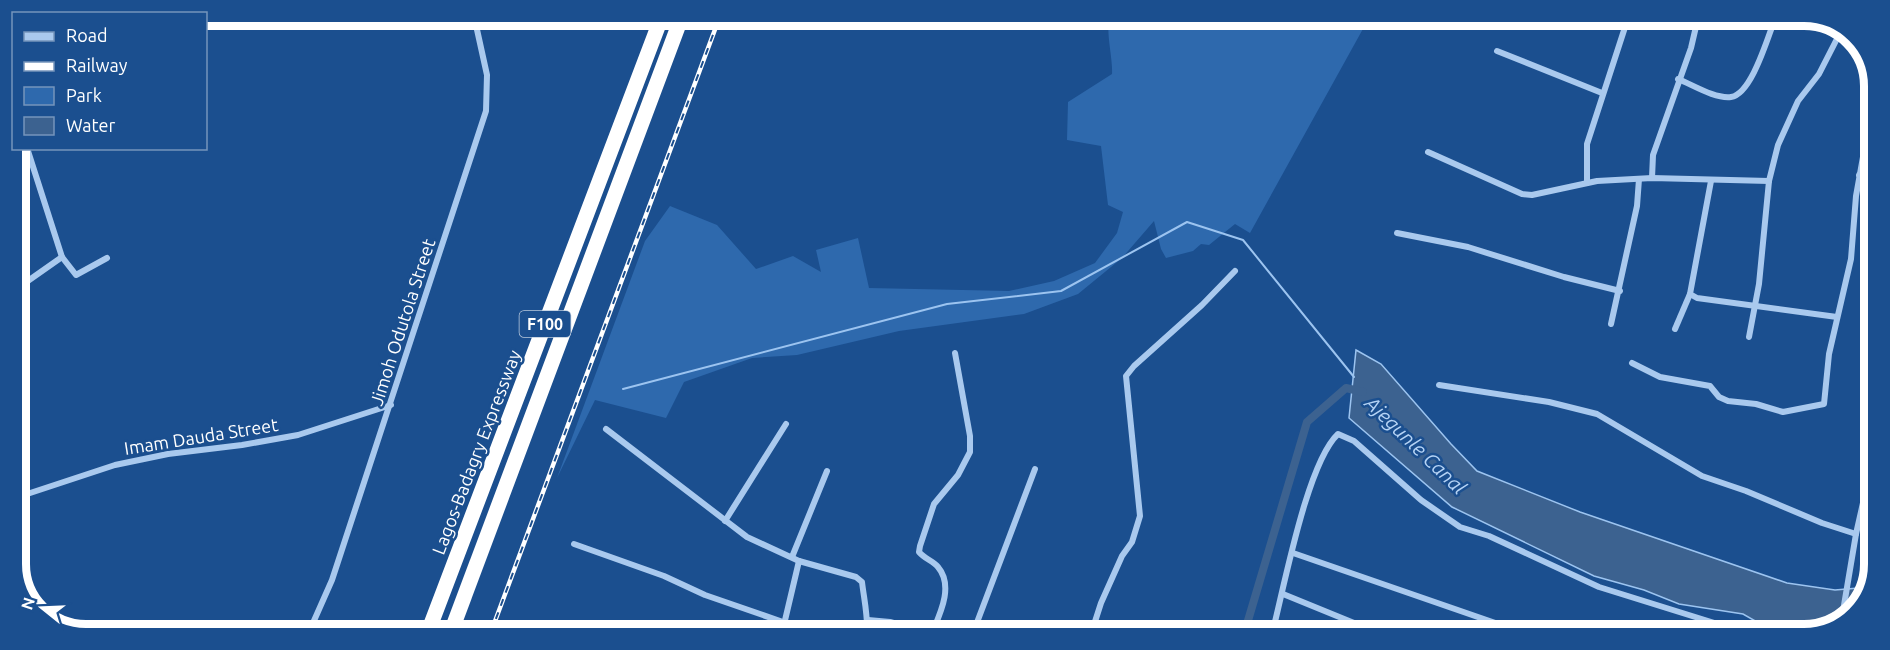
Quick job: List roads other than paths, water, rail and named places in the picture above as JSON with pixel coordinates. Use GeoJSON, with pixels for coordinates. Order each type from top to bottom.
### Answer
{"type":"FeatureCollection","features":[{"type":"Feature","properties":{"kind":"highway","name":"Lagos-Badagry Expressway"},"geometry":{"type":"LineString","coordinates":[[431,624],[658,26]]}},
{"type":"Feature","properties":{"kind":"highway","name":"F100"},"geometry":{"type":"LineString","coordinates":[[455,624],[678,26]]}},
{"type":"Feature","properties":{"kind":"street","name":"Jimoh Odutola Street"},"geometry":{"type":"LineString","coordinates":[[313,624],[332,580],[486,111],[488,75],[476,26]]}},
{"type":"Feature","properties":{"kind":"street"},"geometry":{"type":"LineString","coordinates":[[1587,183],[1587,144],[1625,26]]}},
{"type":"Feature","properties":{"kind":"street"},"geometry":{"type":"LineString","coordinates":[[1652,178],[1653,155],[1695,26]]}},
{"type":"Feature","properties":{"kind":"street"},"geometry":{"type":"LineString","coordinates":[[1678,79],[1720,96],[1731,97],[1739,94],[1752,78],[1772,26]]}},
{"type":"Feature","properties":{"kind":"street"},"geometry":{"type":"LineString","coordinates":[[1749,337],[1755,305],[1769,181],[1786,123],[1798,101],[1819,75],[1838,36]]}},
{"type":"Feature","properties":{"kind":"street"},"geometry":{"type":"LineString","coordinates":[[1497,51],[1602,93]]}},
{"type":"Feature","properties":{"kind":"street"},"geometry":{"type":"LineString","coordinates":[[1632,363],[1660,377],[1710,386],[1719,398],[1728,401],[1756,404],[1783,412],[1824,405],[1828,354],[1851,259],[1859,175],[1864,148]]}},
{"type":"Feature","properties":{"kind":"street"},"geometry":{"type":"LineString","coordinates":[[27,150],[62,256],[76,274],[107,258]]}},
{"type":"Feature","properties":{"kind":"street"},"geometry":{"type":"LineString","coordinates":[[1428,152],[1522,194],[1532,195],[1587,183],[1652,178],[1769,181]]}},
{"type":"Feature","properties":{"kind":"street"},"geometry":{"type":"LineString","coordinates":[[1859,175],[1864,176]]}},
{"type":"Feature","properties":{"kind":"street"},"geometry":{"type":"LineString","coordinates":[[1611,324],[1637,206],[1639,179]]}},
{"type":"Feature","properties":{"kind":"street"},"geometry":{"type":"LineString","coordinates":[[1675,329],[1690,294],[1711,181]]}},
{"type":"Feature","properties":{"kind":"street"},"geometry":{"type":"LineString","coordinates":[[1397,233],[1468,247],[1564,277],[1620,291]]}},
{"type":"Feature","properties":{"kind":"street"},"geometry":{"type":"LineString","coordinates":[[26,283],[62,256]]}},
{"type":"Feature","properties":{"kind":"street"},"geometry":{"type":"LineString","coordinates":[[1094,624],[1122,556],[1132,542],[1140,516],[1126,376],[1235,271]]}},
{"type":"Feature","properties":{"kind":"street"},"geometry":{"type":"LineString","coordinates":[[1690,294],[1697,298],[1837,317]]}},
{"type":"Feature","properties":{"kind":"street"},"geometry":{"type":"LineString","coordinates":[[936,624],[941,612],[945,581],[940,569],[919,552],[920,546],[934,504],[958,475],[970,452],[970,436],[955,353]]}},
{"type":"Feature","properties":{"kind":"street"},"geometry":{"type":"LineString","coordinates":[[1439,385],[1550,402],[1597,414],[1702,476],[1856,534]]}},
{"type":"Feature","properties":{"kind":"street","name":"Imam Dauda Street"},"geometry":{"type":"LineString","coordinates":[[26,494],[115,465],[168,453],[242,446],[298,435],[391,405]]}},
{"type":"Feature","properties":{"kind":"street"},"geometry":{"type":"LineString","coordinates":[[725,521],[786,424]]}},
{"type":"Feature","properties":{"kind":"street"},"geometry":{"type":"LineString","coordinates":[[606,429],[747,537],[799,561],[856,577],[862,582],[868,624]]}},
{"type":"Feature","properties":{"kind":"street"},"geometry":{"type":"LineString","coordinates":[[1275,624],[1311,485],[1338,434],[1354,441],[1421,500],[1460,527],[1489,536],[1599,587],[1718,624]]}},
{"type":"Feature","properties":{"kind":"street"},"geometry":{"type":"LineString","coordinates":[[976,624],[1035,470]]}},
{"type":"Feature","properties":{"kind":"street"},"geometry":{"type":"LineString","coordinates":[[792,558],[827,471]]}},
{"type":"Feature","properties":{"kind":"street"},"geometry":{"type":"LineString","coordinates":[[1843,610],[1864,495]]}},
{"type":"Feature","properties":{"kind":"street"},"geometry":{"type":"LineString","coordinates":[[574,544],[664,576],[705,596],[783,622],[799,561]]}},
{"type":"Feature","properties":{"kind":"street"},"geometry":{"type":"LineString","coordinates":[[1293,553],[1498,624]]}},
{"type":"Feature","properties":{"kind":"street"},"geometry":{"type":"LineString","coordinates":[[1283,594],[1356,624]]}},
{"type":"Feature","properties":{"kind":"street"},"geometry":{"type":"LineString","coordinates":[[868,620],[890,621],[899,624]]}},
{"type":"Feature","properties":{"kind":"water"},"geometry":{"type":"Polygon","coordinates":[[[1356,350],[1381,364],[1477,471],[1580,512],[1787,583],[1835,590],[1859,588],[1847,607],[1831,618],[1812,624],[1760,624],[1743,614],[1679,604],[1644,590],[1594,576],[1452,507],[1349,418],[1356,350]]]}},
{"type":"Feature","properties":{"kind":"waterway"},"geometry":{"type":"LineString","coordinates":[[623,389],[947,304],[1061,291],[1187,222],[1243,240],[1354,377]]}},
{"type":"Feature","properties":{"kind":"waterway","name":"Ajegunle Canal"},"geometry":{"type":"LineString","coordinates":[[1247,624],[1307,422],[1346,388],[1363,392]]}},
{"type":"Feature","properties":{"kind":"railway"},"geometry":{"type":"LineString","coordinates":[[494,624],[716,26]]}}]}
